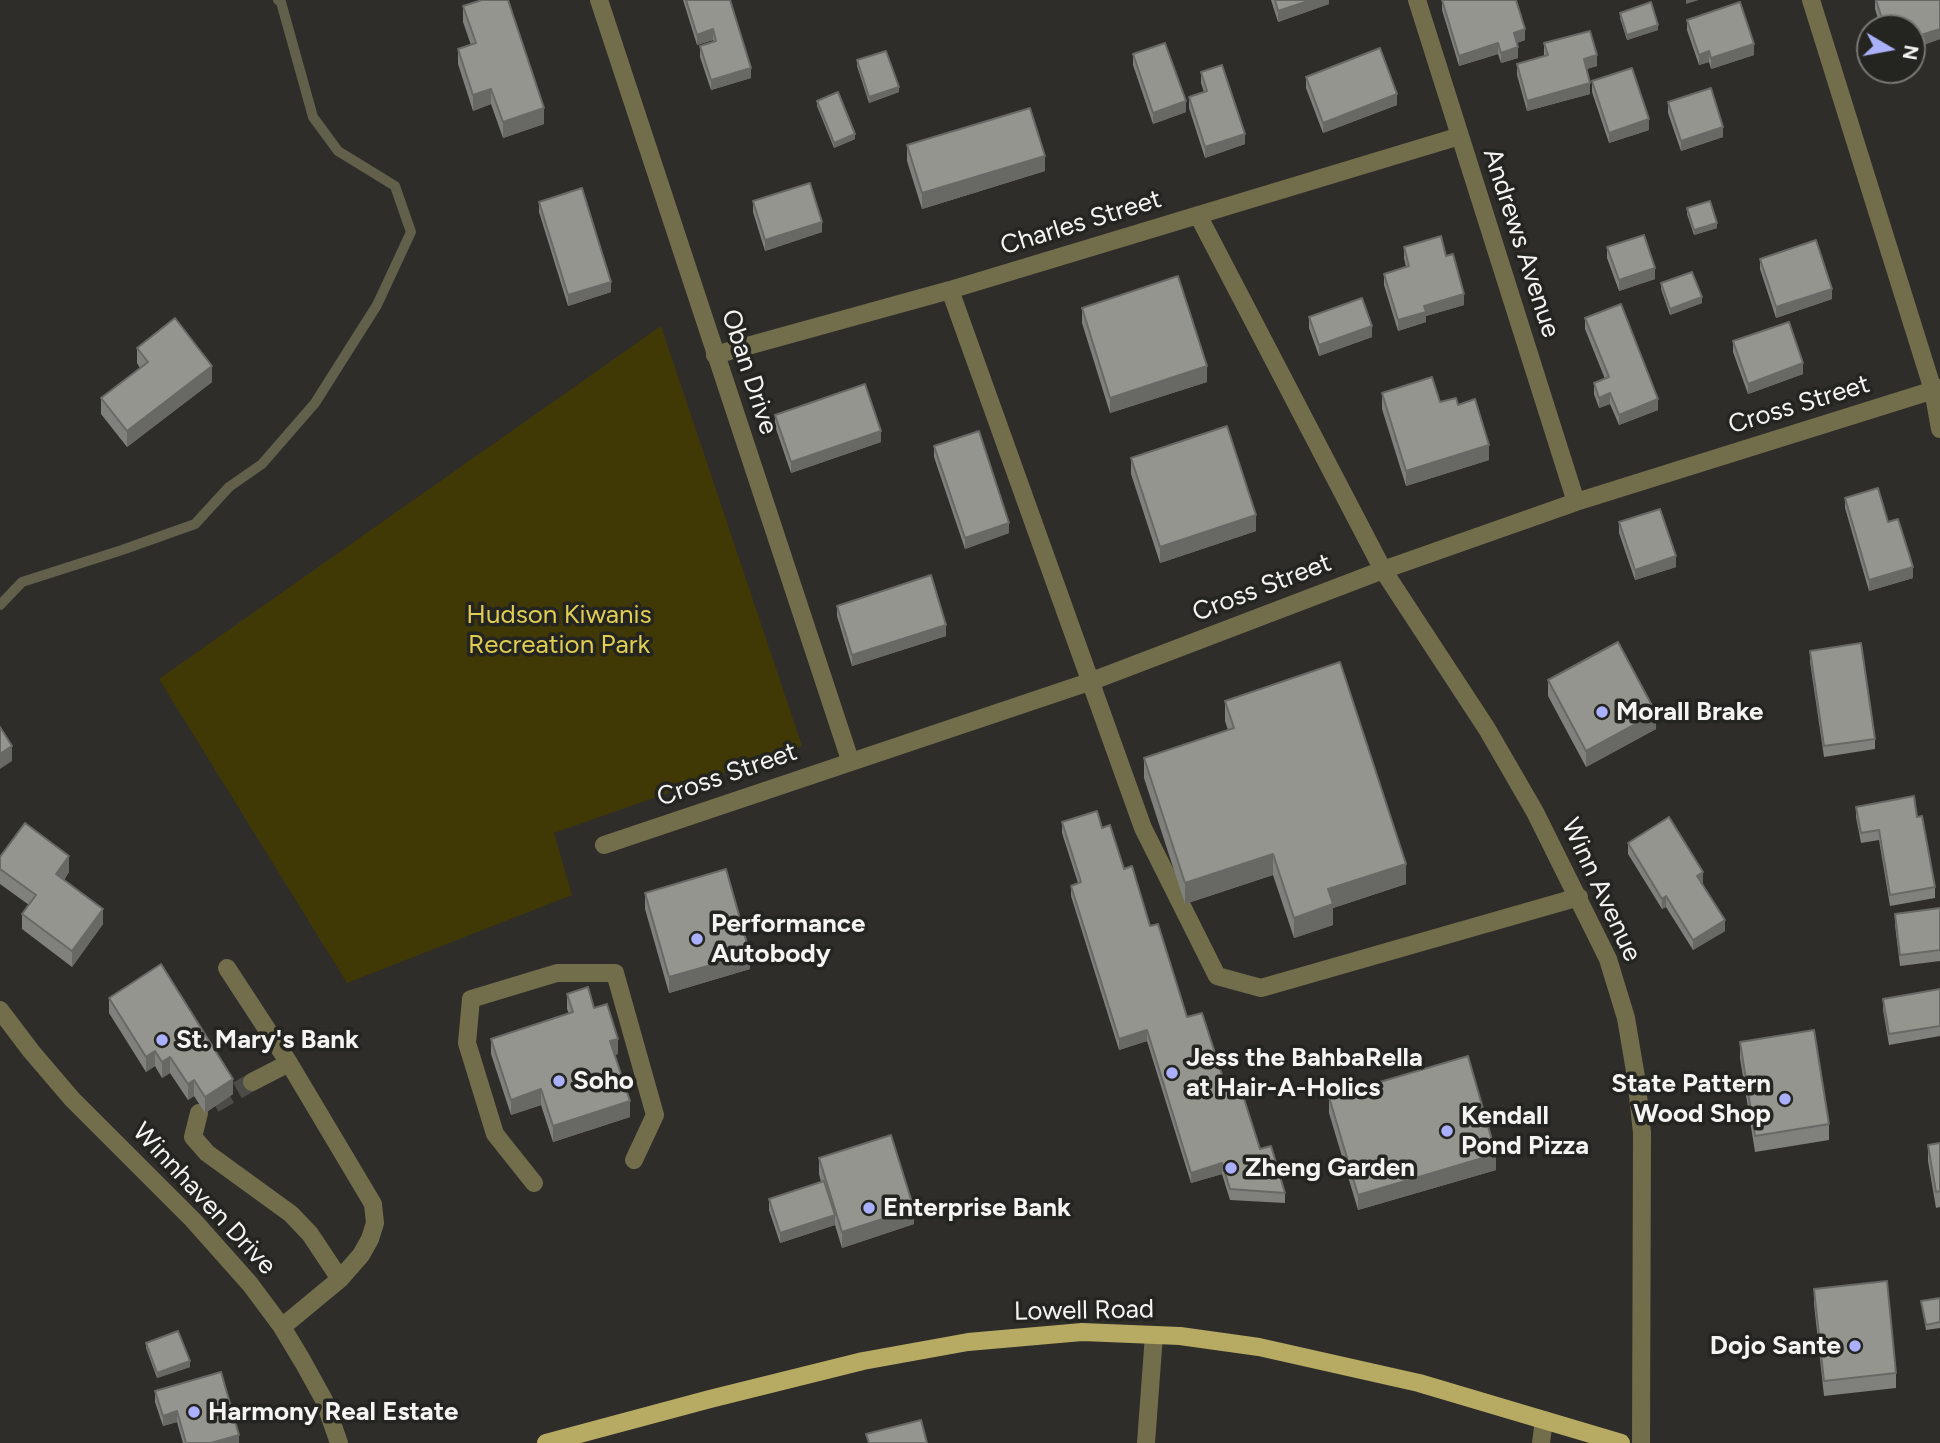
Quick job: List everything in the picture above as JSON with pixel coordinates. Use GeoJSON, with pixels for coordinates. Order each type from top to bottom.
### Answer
{"type":"FeatureCollection","features":[{"type":"Feature","properties":{"kind":"main road","name":"Lowell Road"},"geometry":{"type":"LineString","coordinates":[[546,1443],[863,1361],[968,1342],[1082,1332],[1154,1335],[1259,1347],[1343,1364],[1419,1383],[1621,1443]]}},
{"type":"Feature","properties":{"kind":"street","name":"Oban Drive"},"geometry":{"type":"LineString","coordinates":[[599,0],[850,760]]}},
{"type":"Feature","properties":{"kind":"street","name":"Andrews Avenue"},"geometry":{"type":"LineString","coordinates":[[1417,0],[1576,502]]}},
{"type":"Feature","properties":{"kind":"street"},"geometry":{"type":"LineString","coordinates":[[1811,0],[1937,389],[1940,429]]}},
{"type":"Feature","properties":{"kind":"street","name":"Charles Street"},"geometry":{"type":"LineString","coordinates":[[715,355],[950,290],[1460,136]]}},
{"type":"Feature","properties":{"kind":"street","name":"Winn Avenue"},"geometry":{"type":"LineString","coordinates":[[1198,215],[1383,570],[1487,729],[1535,812],[1608,959],[1626,1018],[1642,1133],[1641,1443]]}},
{"type":"Feature","properties":{"kind":"street"},"geometry":{"type":"LineString","coordinates":[[950,290],[1143,828],[1217,976],[1261,988],[1579,897]]}},
{"type":"Feature","properties":{"kind":"street","name":"Cross Street"},"geometry":{"type":"LineString","coordinates":[[604,845],[850,760],[1092,681],[1383,570],[1576,502],[1937,389]]}},
{"type":"Feature","properties":{"kind":"street"},"geometry":{"type":"LineString","coordinates":[[227,968],[289,1063],[373,1204],[375,1223],[361,1255],[340,1279],[282,1327]]}},
{"type":"Feature","properties":{"kind":"street"},"geometry":{"type":"LineString","coordinates":[[534,1183],[495,1134],[467,1043],[471,999],[557,973],[615,973],[655,1115],[634,1160]]}},
{"type":"Feature","properties":{"kind":"street","name":"Winnhaven Drive"},"geometry":{"type":"LineString","coordinates":[[0,1010],[72,1098],[193,1220],[250,1284],[282,1327],[324,1400],[340,1443]]}},
{"type":"Feature","properties":{"kind":"street"},"geometry":{"type":"LineString","coordinates":[[252,1082],[289,1063]]}},
{"type":"Feature","properties":{"kind":"street"},"geometry":{"type":"LineString","coordinates":[[199,1113],[193,1137],[207,1153],[290,1214],[310,1234],[340,1279]]}},
{"type":"Feature","properties":{"kind":"street"},"geometry":{"type":"LineString","coordinates":[[1146,1443],[1154,1335]]}},
{"type":"Feature","properties":{"kind":"street"},"geometry":{"type":"LineString","coordinates":[[1541,1443],[1544,1420]]}},
{"type":"Feature","properties":{"kind":"green space","name":"Hudson Kiwanis Recreation Park"},"geometry":{"type":"Polygon","coordinates":[[[661,326],[802,746],[554,833],[572,895],[347,983],[159,679],[661,326]]]}},
{"type":"Feature","properties":{"kind":"building"},"geometry":{"type":"Polygon","coordinates":[[[482,0],[508,0],[544,108],[503,122],[491,89],[473,95],[458,49],[476,43],[463,6],[482,0]]]}},
{"type":"Feature","properties":{"kind":"building"},"geometry":{"type":"Polygon","coordinates":[[[686,0],[730,0],[751,68],[711,80],[700,46],[716,41],[713,29],[697,35],[686,0]]]}},
{"type":"Feature","properties":{"kind":"building"},"geometry":{"type":"Polygon","coordinates":[[[1275,0],[1311,0],[1278,11],[1275,0]]]}},
{"type":"Feature","properties":{"kind":"building"},"geometry":{"type":"Polygon","coordinates":[[[1442,0],[1516,0],[1525,29],[1514,33],[1518,47],[1501,53],[1498,43],[1459,56],[1442,0]]]}},
{"type":"Feature","properties":{"kind":"building"},"geometry":{"type":"Polygon","coordinates":[[[1876,0],[1940,0],[1940,29],[1926,34],[1926,14],[1880,14],[1876,0]]]}},
{"type":"Feature","properties":{"kind":"building"},"geometry":{"type":"Polygon","coordinates":[[[1651,2],[1658,25],[1627,35],[1620,13],[1651,2]]]}},
{"type":"Feature","properties":{"kind":"building"},"geometry":{"type":"Polygon","coordinates":[[[1740,2],[1754,44],[1711,58],[1709,51],[1699,55],[1687,20],[1740,2]]]}},
{"type":"Feature","properties":{"kind":"building"},"geometry":{"type":"Polygon","coordinates":[[[1590,31],[1597,55],[1584,59],[1590,83],[1527,101],[1517,64],[1548,55],[1544,43],[1590,31]]]}},
{"type":"Feature","properties":{"kind":"building"},"geometry":{"type":"Polygon","coordinates":[[[1165,43],[1186,101],[1153,113],[1133,54],[1165,43]]]}},
{"type":"Feature","properties":{"kind":"building"},"geometry":{"type":"Polygon","coordinates":[[[1380,48],[1397,94],[1323,123],[1306,77],[1380,48]]]}},
{"type":"Feature","properties":{"kind":"building"},"geometry":{"type":"Polygon","coordinates":[[[886,51],[899,87],[869,97],[857,60],[886,51]]]}},
{"type":"Feature","properties":{"kind":"building"},"geometry":{"type":"Polygon","coordinates":[[[1222,65],[1245,134],[1205,147],[1189,97],[1207,91],[1201,72],[1222,65]]]}},
{"type":"Feature","properties":{"kind":"building"},"geometry":{"type":"Polygon","coordinates":[[[1632,68],[1649,119],[1609,133],[1592,81],[1632,68]]]}},
{"type":"Feature","properties":{"kind":"building"},"geometry":{"type":"Polygon","coordinates":[[[1711,88],[1723,127],[1681,141],[1668,102],[1711,88]]]}},
{"type":"Feature","properties":{"kind":"building"},"geometry":{"type":"Polygon","coordinates":[[[838,92],[855,134],[834,143],[817,101],[838,92]]]}},
{"type":"Feature","properties":{"kind":"building"},"geometry":{"type":"Polygon","coordinates":[[[1030,108],[1045,156],[922,193],[907,145],[1030,108]]]}},
{"type":"Feature","properties":{"kind":"building"},"geometry":{"type":"Polygon","coordinates":[[[810,183],[822,222],[765,240],[753,201],[810,183]]]}},
{"type":"Feature","properties":{"kind":"building"},"geometry":{"type":"Polygon","coordinates":[[[582,188],[611,282],[568,295],[539,202],[582,188]]]}},
{"type":"Feature","properties":{"kind":"building"},"geometry":{"type":"Polygon","coordinates":[[[1710,201],[1717,223],[1694,230],[1687,208],[1710,201]]]}},
{"type":"Feature","properties":{"kind":"building"},"geometry":{"type":"Polygon","coordinates":[[[1644,235],[1655,268],[1619,280],[1607,247],[1644,235]]]}},
{"type":"Feature","properties":{"kind":"building"},"geometry":{"type":"Polygon","coordinates":[[[1441,236],[1446,256],[1453,254],[1464,294],[1424,306],[1426,312],[1398,320],[1384,274],[1409,266],[1404,247],[1441,236]]]}},
{"type":"Feature","properties":{"kind":"building"},"geometry":{"type":"Polygon","coordinates":[[[1816,240],[1832,289],[1776,307],[1760,259],[1816,240]]]}},
{"type":"Feature","properties":{"kind":"building"},"geometry":{"type":"Polygon","coordinates":[[[1692,272],[1702,297],[1670,309],[1661,283],[1692,272]]]}},
{"type":"Feature","properties":{"kind":"building"},"geometry":{"type":"Polygon","coordinates":[[[1178,276],[1207,366],[1110,398],[1082,308],[1178,276]]]}},
{"type":"Feature","properties":{"kind":"building"},"geometry":{"type":"Polygon","coordinates":[[[1362,298],[1372,326],[1319,345],[1309,317],[1362,298]]]}},
{"type":"Feature","properties":{"kind":"building"},"geometry":{"type":"Polygon","coordinates":[[[1621,304],[1658,399],[1619,415],[1610,393],[1599,398],[1594,383],[1609,377],[1585,318],[1621,304]]]}},
{"type":"Feature","properties":{"kind":"building"},"geometry":{"type":"Polygon","coordinates":[[[175,318],[212,366],[127,431],[101,398],[148,362],[137,348],[175,318]]]}},
{"type":"Feature","properties":{"kind":"building"},"geometry":{"type":"Polygon","coordinates":[[[1789,322],[1803,363],[1748,384],[1733,341],[1789,322]]]}},
{"type":"Feature","properties":{"kind":"building"},"geometry":{"type":"Polygon","coordinates":[[[1432,377],[1440,402],[1456,398],[1458,405],[1475,399],[1489,445],[1406,471],[1382,393],[1432,377]]]}},
{"type":"Feature","properties":{"kind":"building"},"geometry":{"type":"Polygon","coordinates":[[[865,384],[881,431],[791,462],[775,415],[865,384]]]}},
{"type":"Feature","properties":{"kind":"building"},"geometry":{"type":"Polygon","coordinates":[[[1227,426],[1256,515],[1160,547],[1131,458],[1227,426]]]}},
{"type":"Feature","properties":{"kind":"building"},"geometry":{"type":"Polygon","coordinates":[[[979,431],[1009,523],[965,538],[934,446],[979,431]]]}},
{"type":"Feature","properties":{"kind":"building"},"geometry":{"type":"Polygon","coordinates":[[[1878,488],[1888,522],[1898,519],[1913,567],[1869,580],[1845,498],[1878,488]]]}},
{"type":"Feature","properties":{"kind":"building"},"geometry":{"type":"Polygon","coordinates":[[[1660,509],[1676,556],[1635,570],[1619,522],[1660,509]]]}},
{"type":"Feature","properties":{"kind":"building"},"geometry":{"type":"Polygon","coordinates":[[[931,575],[946,625],[852,655],[837,606],[931,575]]]}},
{"type":"Feature","properties":{"kind":"building","name":"Morall Brake"},"geometry":{"type":"Polygon","coordinates":[[[1618,642],[1656,713],[1586,751],[1548,680],[1618,642]]]}},
{"type":"Feature","properties":{"kind":"building"},"geometry":{"type":"Polygon","coordinates":[[[1861,643],[1875,739],[1824,746],[1810,651],[1861,643]]]}},
{"type":"Feature","properties":{"kind":"building"},"geometry":{"type":"Polygon","coordinates":[[[1340,662],[1406,864],[1328,889],[1333,904],[1294,918],[1273,854],[1185,883],[1144,758],[1234,728],[1225,701],[1340,662]]]}},
{"type":"Feature","properties":{"kind":"building"},"geometry":{"type":"Polygon","coordinates":[[[0,727],[12,746],[0,754],[0,727]]]}},
{"type":"Feature","properties":{"kind":"building"},"geometry":{"type":"Polygon","coordinates":[[[1914,796],[1917,817],[1922,816],[1935,887],[1890,895],[1879,830],[1861,833],[1856,807],[1914,796]]]}},
{"type":"Feature","properties":{"kind":"building"},"geometry":{"type":"Polygon","coordinates":[[[1097,811],[1102,828],[1110,825],[1124,869],[1132,866],[1150,926],[1158,924],[1187,1017],[1202,1013],[1226,1087],[1239,1083],[1260,1149],[1271,1146],[1285,1193],[1230,1189],[1222,1163],[1191,1173],[1147,1030],[1119,1039],[1071,886],[1081,882],[1062,822],[1097,811]]]}},
{"type":"Feature","properties":{"kind":"building"},"geometry":{"type":"Polygon","coordinates":[[[1669,817],[1703,872],[1697,876],[1725,920],[1693,940],[1666,896],[1662,899],[1628,843],[1669,817]]]}},
{"type":"Feature","properties":{"kind":"building"},"geometry":{"type":"Polygon","coordinates":[[[25,823],[69,856],[56,874],[103,909],[72,951],[22,914],[36,895],[0,869],[0,857],[25,823]]]}},
{"type":"Feature","properties":{"kind":"building","name":"Performance Autobody"},"geometry":{"type":"Polygon","coordinates":[[[726,869],[750,954],[669,977],[645,893],[726,869]]]}},
{"type":"Feature","properties":{"kind":"building"},"geometry":{"type":"Polygon","coordinates":[[[1940,908],[1940,950],[1900,955],[1895,914],[1940,908]]]}},
{"type":"Feature","properties":{"kind":"building","name":"St. Mary's Bank"},"geometry":{"type":"Polygon","coordinates":[[[161,964],[233,1079],[205,1097],[194,1080],[188,1084],[170,1057],[162,1062],[155,1051],[146,1057],[109,998],[161,964]]]}},
{"type":"Feature","properties":{"kind":"building","name":"Soho"},"geometry":{"type":"Polygon","coordinates":[[[588,987],[594,1008],[607,1004],[618,1039],[610,1041],[630,1101],[553,1126],[541,1089],[511,1100],[491,1039],[573,1012],[567,994],[588,987]]]}},
{"type":"Feature","properties":{"kind":"building"},"geometry":{"type":"Polygon","coordinates":[[[1940,989],[1940,1026],[1889,1034],[1883,999],[1940,989]]]}},
{"type":"Feature","properties":{"kind":"building","name":"State Pattern Wood Shop"},"geometry":{"type":"Polygon","coordinates":[[[1814,1030],[1829,1124],[1755,1136],[1740,1042],[1814,1030]]]}},
{"type":"Feature","properties":{"kind":"building"},"geometry":{"type":"Polygon","coordinates":[[[1468,1056],[1496,1154],[1358,1195],[1329,1097],[1468,1056]]]}},
{"type":"Feature","properties":{"kind":"building","name":"Enterprise Bank"},"geometry":{"type":"Polygon","coordinates":[[[891,1135],[914,1209],[842,1232],[819,1158],[891,1135]]]}},
{"type":"Feature","properties":{"kind":"building"},"geometry":{"type":"Polygon","coordinates":[[[1940,1143],[1940,1191],[1936,1192],[1928,1145],[1940,1143]]]}},
{"type":"Feature","properties":{"kind":"building"},"geometry":{"type":"Polygon","coordinates":[[[824,1181],[835,1215],[780,1233],[769,1199],[824,1181]]]}},
{"type":"Feature","properties":{"kind":"building","name":"Dojo Sante"},"geometry":{"type":"Polygon","coordinates":[[[1887,1281],[1896,1373],[1824,1381],[1814,1289],[1887,1281]]]}},
{"type":"Feature","properties":{"kind":"building"},"geometry":{"type":"Polygon","coordinates":[[[1940,1298],[1940,1322],[1926,1325],[1921,1301],[1940,1298]]]}},
{"type":"Feature","properties":{"kind":"building"},"geometry":{"type":"Polygon","coordinates":[[[178,1331],[190,1361],[157,1373],[146,1343],[178,1331]]]}},
{"type":"Feature","properties":{"kind":"building","name":"Harmony Real Estate"},"geometry":{"type":"Polygon","coordinates":[[[221,1372],[239,1435],[211,1443],[186,1443],[177,1411],[163,1416],[155,1391],[221,1372]]]}},
{"type":"Feature","properties":{"kind":"building"},"geometry":{"type":"Polygon","coordinates":[[[921,1420],[927,1443],[869,1443],[866,1434],[921,1420]]]}},
{"type":"Feature","properties":{"kind":"waterway"},"geometry":{"type":"LineString","coordinates":[[0,605],[22,582],[195,524],[229,487],[262,464],[315,403],[377,305],[411,232],[395,186],[338,151],[313,117],[281,2],[278,0]]}},
{"type":"Feature","properties":{"kind":"tunnel"},"geometry":{"type":"LineString","coordinates":[[214,1104],[252,1082]]}},
{"type":"Feature","properties":{"kind":"place","name":"Morall Brake"},"geometry":{"type":"Point","coordinates":[1602,712]}},
{"type":"Feature","properties":{"kind":"place","name":"Performance Autobody"},"geometry":{"type":"Point","coordinates":[697,939]}},
{"type":"Feature","properties":{"kind":"place","name":"St. Mary's Bank"},"geometry":{"type":"Point","coordinates":[162,1040]}},
{"type":"Feature","properties":{"kind":"place","name":"Jess the BahbaRella at Hair-A-Holics"},"geometry":{"type":"Point","coordinates":[1172,1073]}},
{"type":"Feature","properties":{"kind":"place","name":"Soho"},"geometry":{"type":"Point","coordinates":[559,1081]}},
{"type":"Feature","properties":{"kind":"place","name":"State Pattern Wood Shop"},"geometry":{"type":"Point","coordinates":[1785,1099]}},
{"type":"Feature","properties":{"kind":"place","name":"Kendall Pond Pizza"},"geometry":{"type":"Point","coordinates":[1447,1131]}},
{"type":"Feature","properties":{"kind":"place","name":"Zheng Garden"},"geometry":{"type":"Point","coordinates":[1231,1168]}},
{"type":"Feature","properties":{"kind":"place","name":"Enterprise Bank"},"geometry":{"type":"Point","coordinates":[869,1208]}},
{"type":"Feature","properties":{"kind":"place","name":"Dojo Sante"},"geometry":{"type":"Point","coordinates":[1855,1346]}},
{"type":"Feature","properties":{"kind":"place","name":"Harmony Real Estate"},"geometry":{"type":"Point","coordinates":[194,1412]}}]}
